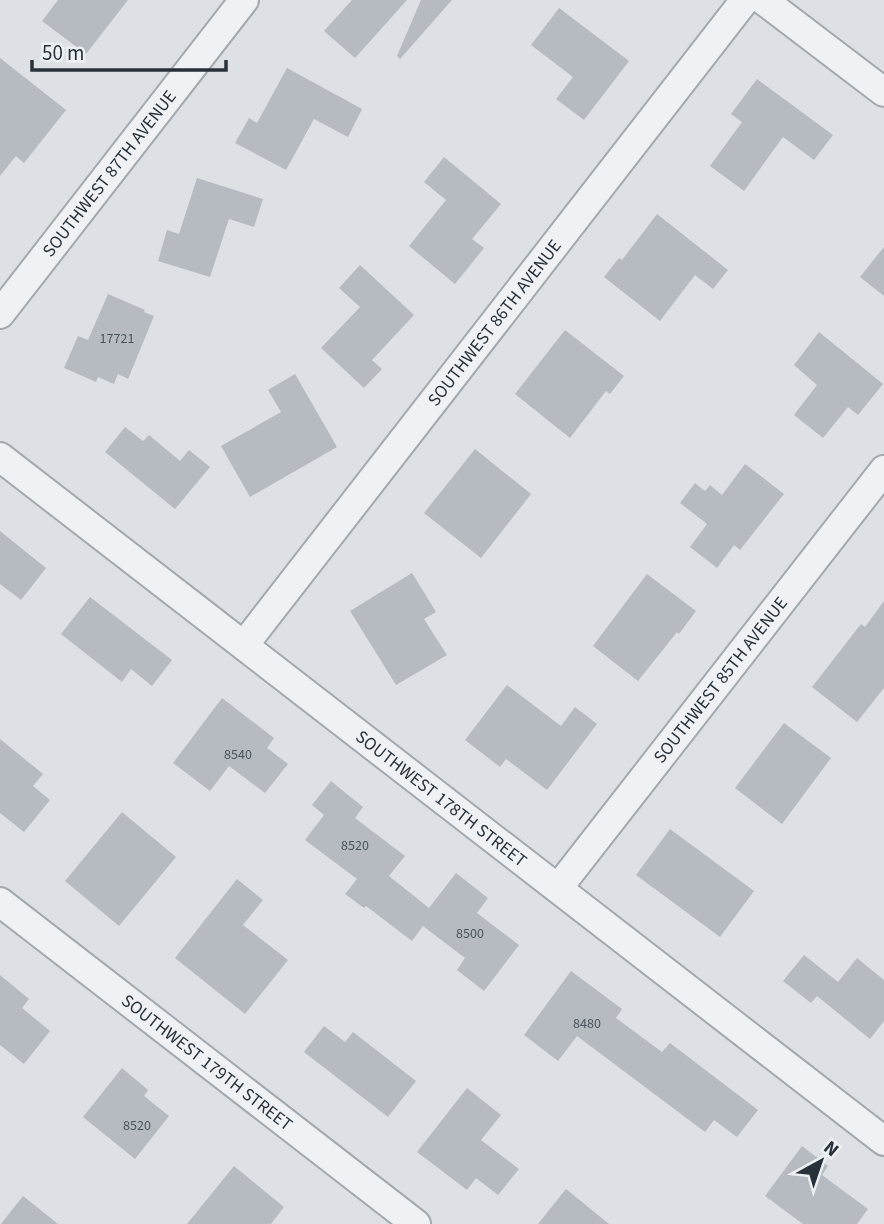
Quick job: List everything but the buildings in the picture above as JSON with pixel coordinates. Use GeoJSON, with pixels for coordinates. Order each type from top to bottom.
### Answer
{"type":"FeatureCollection","features":[{"type":"Feature","properties":{"kind":"street","name":"SOUTHWEST 87TH AVENUE"},"geometry":{"type":"LineString","coordinates":[[0,314],[244,0]]}},
{"type":"Feature","properties":{"kind":"street","name":"SOUTHWEST 86TH AVENUE"},"geometry":{"type":"LineString","coordinates":[[244,645],[745,0]]}},
{"type":"Feature","properties":{"kind":"street"},"geometry":{"type":"LineString","coordinates":[[763,0],[884,92]]}},
{"type":"Feature","properties":{"kind":"street","name":"SOUTHWEST 178TH STREET"},"geometry":{"type":"LineString","coordinates":[[0,457],[558,888],[880,1129]]}},
{"type":"Feature","properties":{"kind":"street","name":"SOUTHWEST 85TH AVENUE"},"geometry":{"type":"LineString","coordinates":[[558,888],[884,470]]}},
{"type":"Feature","properties":{"kind":"street","name":"SOUTHWEST 179TH STREET"},"geometry":{"type":"LineString","coordinates":[[0,902],[416,1224]]}}]}
